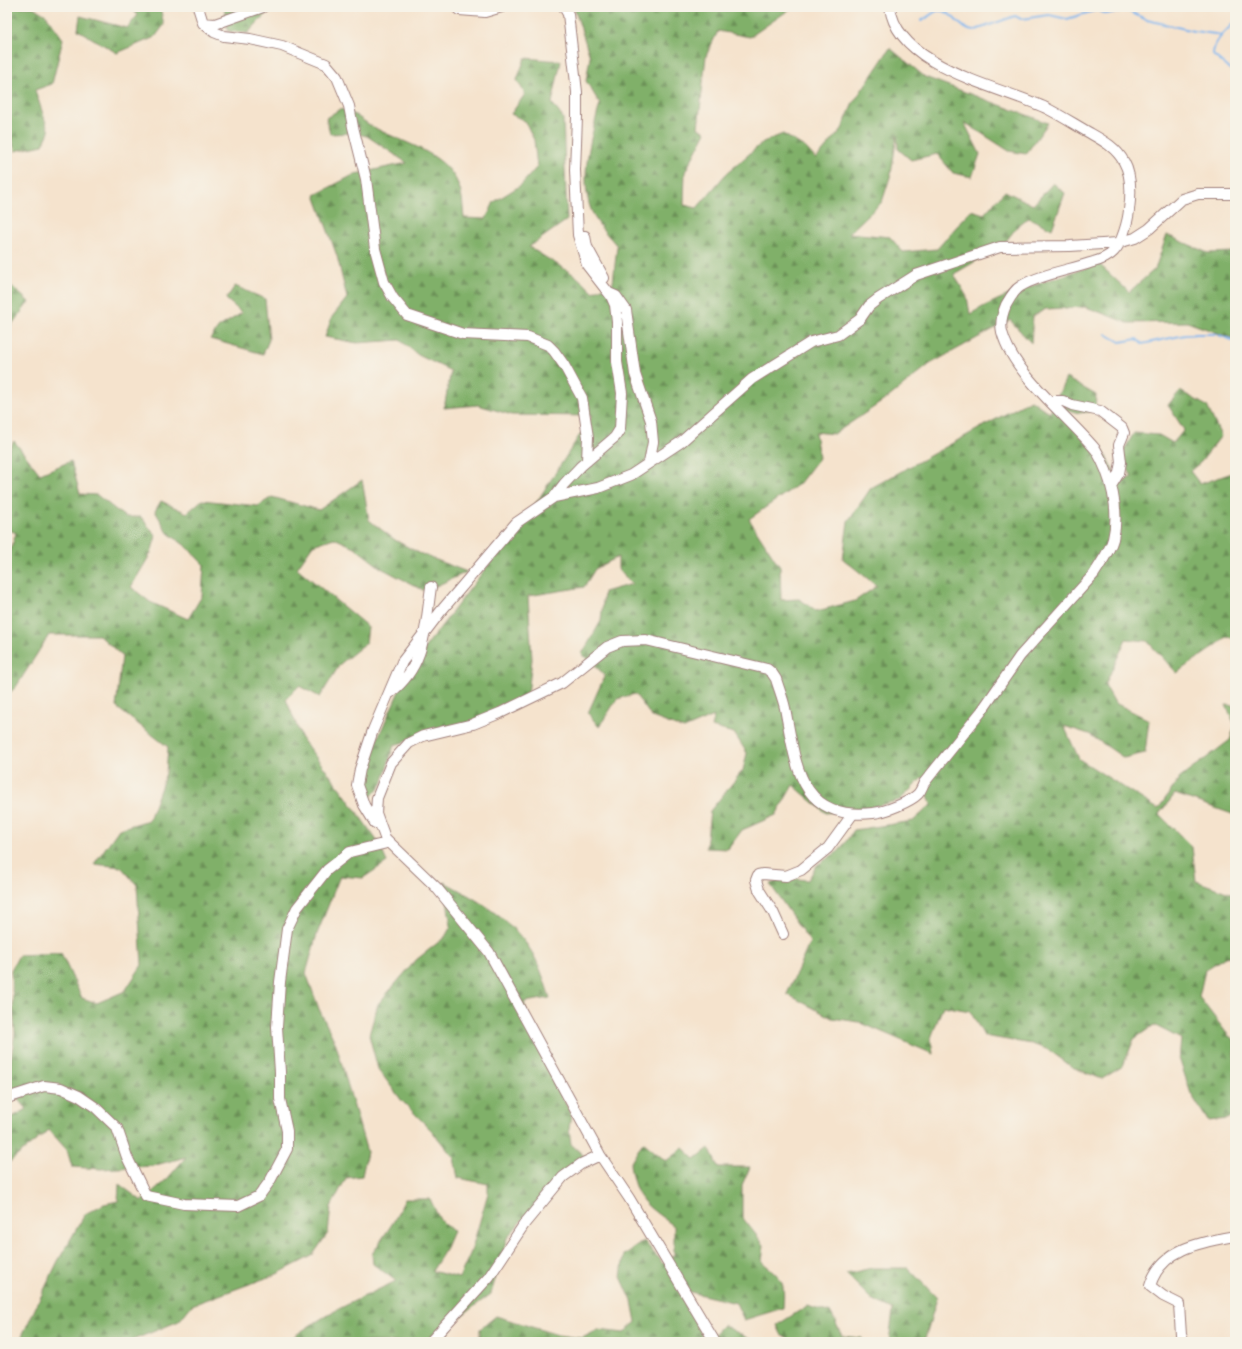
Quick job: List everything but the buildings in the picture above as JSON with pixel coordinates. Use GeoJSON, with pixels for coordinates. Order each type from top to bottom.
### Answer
{"type":"FeatureCollection","features":[{"type":"Feature","properties":{"kind":"street"},"geometry":{"type":"LineString","coordinates":[[198,7],[203,22],[214,32],[224,36],[250,38],[282,46],[326,64],[332,69],[349,106],[366,179],[374,249],[384,282],[393,298],[407,315],[463,334],[528,337],[548,345],[564,365],[582,398],[588,437],[587,461]]}},
{"type":"Feature","properties":{"kind":"street"},"geometry":{"type":"LineString","coordinates":[[203,22],[215,24],[263,7]]}},
{"type":"Feature","properties":{"kind":"street"},"geometry":{"type":"LineString","coordinates":[[456,7],[459,10],[485,12],[502,7]]}},
{"type":"Feature","properties":{"kind":"street"},"geometry":{"type":"LineString","coordinates":[[388,843],[376,813],[377,798],[391,763],[409,743],[423,736],[473,724],[500,713],[562,683],[603,649],[631,639],[664,644],[755,666],[772,673],[776,679],[784,707],[795,757],[804,785],[819,803],[841,813],[852,815],[878,812],[892,808],[918,794],[924,784],[981,712],[1020,656],[1094,574],[1113,541],[1115,517],[1111,486],[1103,462],[1096,450],[1050,401],[1015,358],[1001,330],[1005,308],[1019,286],[1099,261],[1114,251],[1122,237],[1129,216],[1130,181],[1125,164],[1112,147],[1046,108],[964,77],[940,66],[902,34],[893,18],[890,7]]}},
{"type":"Feature","properties":{"kind":"street"},"geometry":{"type":"LineString","coordinates":[[567,9],[577,92],[574,170],[578,235],[582,253],[587,265],[626,310],[635,374],[650,415],[653,442],[649,463]]}},
{"type":"Feature","properties":{"kind":"street"},"geometry":{"type":"LineString","coordinates":[[554,497],[598,488],[630,475],[681,442],[752,378],[811,342],[838,335],[860,319],[869,306],[878,299],[916,275],[1000,247],[1070,246],[1118,243],[1135,238],[1149,229],[1182,199],[1198,194],[1235,194]]}},
{"type":"Feature","properties":{"kind":"street"},"geometry":{"type":"LineString","coordinates":[[612,295],[617,322],[617,362],[622,393],[620,429],[608,444],[587,461],[564,484],[554,497],[516,523],[441,611],[422,638],[402,662],[373,730],[360,769],[357,785],[364,805],[388,843],[436,887],[490,952],[600,1155],[629,1198],[715,1342]]}},
{"type":"Feature","properties":{"kind":"street"},"geometry":{"type":"LineString","coordinates":[[1050,401],[1064,401],[1072,405],[1100,411],[1122,428],[1124,433],[1119,445],[1121,462],[1119,473],[1111,486]]}},
{"type":"Feature","properties":{"kind":"street"},"geometry":{"type":"LineString","coordinates":[[422,638],[431,587]]}},
{"type":"Feature","properties":{"kind":"street"},"geometry":{"type":"LineString","coordinates":[[784,934],[773,912],[759,890],[756,880],[758,876],[763,874],[786,876],[801,870],[828,848],[852,815]]}},
{"type":"Feature","properties":{"kind":"street"},"geometry":{"type":"LineString","coordinates":[[7,1098],[44,1086],[61,1088],[79,1096],[95,1107],[117,1128],[127,1157],[146,1196],[184,1204],[238,1206],[259,1196],[279,1167],[287,1149],[287,1131],[280,1099],[280,1072],[276,1027],[280,982],[289,924],[297,908],[327,870],[350,852],[388,843]]}},
{"type":"Feature","properties":{"kind":"street"},"geometry":{"type":"LineString","coordinates":[[430,1342],[489,1277],[526,1223],[563,1177],[581,1164],[600,1155]]}},
{"type":"Feature","properties":{"kind":"street"},"geometry":{"type":"LineString","coordinates":[[1184,1342],[1181,1335],[1179,1304],[1163,1296],[1150,1286],[1152,1280],[1165,1261],[1187,1246],[1235,1236]]}},
{"type":"Feature","properties":{"kind":"green space"},"geometry":{"type":"Polygon","coordinates":[[[7,7],[33,7],[46,15],[63,39],[52,84],[35,90],[49,132],[43,145],[15,151],[7,123],[7,7]]]}},
{"type":"Feature","properties":{"kind":"green space"},"geometry":{"type":"Polygon","coordinates":[[[133,7],[160,7],[164,25],[155,37],[117,53],[78,30],[80,16],[127,28],[137,16],[133,7]]]}},
{"type":"Feature","properties":{"kind":"green space"},"geometry":{"type":"Polygon","coordinates":[[[224,7],[272,7],[248,33],[228,31],[224,7]]]}},
{"type":"Feature","properties":{"kind":"green space"},"geometry":{"type":"Polygon","coordinates":[[[574,7],[793,7],[750,37],[718,31],[706,56],[698,128],[706,132],[685,172],[684,205],[697,208],[725,175],[763,142],[783,134],[806,148],[816,159],[842,129],[853,103],[890,48],[925,77],[1048,123],[1026,154],[1009,151],[964,122],[980,154],[972,177],[953,173],[937,154],[911,160],[898,149],[897,135],[891,174],[882,202],[849,233],[890,237],[903,252],[937,249],[971,210],[984,214],[1005,191],[1033,205],[1053,183],[1065,193],[1052,229],[1029,218],[1020,223],[1003,245],[954,274],[967,297],[970,314],[1001,298],[1099,264],[1129,292],[1155,269],[1167,235],[1208,253],[1235,252],[1235,339],[1187,322],[1128,323],[1086,307],[1046,309],[1033,316],[1031,343],[1010,320],[930,364],[889,397],[834,434],[815,432],[819,458],[799,484],[749,519],[780,567],[781,600],[799,599],[817,611],[855,601],[877,586],[843,559],[848,521],[871,488],[1031,400],[1050,413],[1066,378],[1096,395],[1095,411],[1079,413],[1065,409],[1103,450],[1119,482],[1132,477],[1121,455],[1134,433],[1159,435],[1173,443],[1184,430],[1168,405],[1180,391],[1207,406],[1221,436],[1201,462],[1190,471],[1200,484],[1235,472],[1235,638],[1226,637],[1177,673],[1147,641],[1126,639],[1105,685],[1115,703],[1149,720],[1145,753],[1124,758],[1089,734],[1064,726],[1079,759],[1158,809],[1180,778],[1230,740],[1235,725],[1235,815],[1175,794],[1159,814],[1192,847],[1196,881],[1235,895],[1235,955],[1225,957],[1205,970],[1199,997],[1228,1035],[1235,1041],[1235,1114],[1228,1119],[1208,1121],[1191,1094],[1179,1058],[1181,1039],[1154,1025],[1134,1039],[1123,1066],[1102,1079],[1072,1067],[1049,1050],[1032,1044],[984,1036],[970,1011],[943,1006],[931,1038],[933,1054],[859,1022],[832,1018],[787,994],[810,942],[770,884],[786,878],[808,880],[817,865],[839,851],[854,830],[913,821],[931,805],[923,777],[900,800],[864,809],[826,813],[793,785],[776,815],[742,830],[728,849],[706,848],[710,811],[743,770],[747,753],[734,733],[711,727],[714,716],[684,729],[652,717],[635,694],[617,699],[599,727],[588,713],[605,675],[582,654],[601,621],[604,592],[632,584],[618,569],[618,557],[595,569],[584,587],[528,596],[532,659],[528,695],[468,723],[394,745],[382,784],[367,801],[362,773],[410,667],[538,500],[592,416],[512,415],[478,405],[444,408],[451,371],[418,355],[400,340],[357,343],[325,337],[332,317],[347,298],[337,256],[315,195],[355,174],[407,163],[367,136],[352,133],[330,134],[326,118],[340,109],[346,111],[356,115],[377,129],[427,152],[439,160],[456,180],[462,196],[464,218],[486,219],[494,202],[521,185],[537,167],[534,140],[525,121],[511,114],[525,94],[517,80],[525,58],[561,61],[552,103],[563,118],[567,220],[529,247],[576,276],[593,292],[613,283],[617,246],[596,220],[589,204],[586,190],[587,160],[600,104],[586,81],[590,57],[574,7]]]}},
{"type":"Feature","properties":{"kind":"green space"},"geometry":{"type":"Polygon","coordinates":[[[7,282],[29,302],[9,328],[7,327],[7,282]]]}},
{"type":"Feature","properties":{"kind":"green space"},"geometry":{"type":"Polygon","coordinates":[[[235,286],[265,299],[269,340],[263,354],[210,339],[219,327],[242,313],[226,299],[235,286]]]}},
{"type":"Feature","properties":{"kind":"green space"},"geometry":{"type":"Polygon","coordinates":[[[14,441],[40,474],[71,461],[80,494],[97,495],[125,517],[141,517],[156,536],[151,553],[131,587],[150,602],[188,619],[202,596],[204,565],[187,547],[168,533],[155,511],[161,501],[187,513],[202,500],[258,506],[272,497],[319,510],[362,480],[369,520],[395,540],[419,553],[467,572],[425,591],[381,568],[354,547],[334,538],[313,545],[297,568],[368,627],[366,643],[340,664],[320,697],[299,686],[286,699],[302,739],[345,795],[378,842],[387,862],[363,878],[340,876],[317,934],[306,973],[319,1009],[336,1044],[367,1152],[362,1176],[346,1178],[331,1207],[328,1233],[312,1256],[277,1274],[192,1305],[179,1321],[128,1342],[19,1342],[58,1261],[85,1214],[104,1204],[118,1201],[119,1184],[142,1201],[168,1178],[186,1157],[152,1166],[101,1169],[72,1167],[67,1150],[49,1130],[7,1164],[7,1120],[27,1109],[7,1086],[15,1033],[11,970],[19,955],[61,953],[82,998],[97,1003],[125,991],[142,965],[137,885],[121,867],[94,864],[119,829],[149,820],[166,773],[168,747],[116,707],[122,656],[99,635],[49,635],[16,687],[7,695],[7,555],[9,555],[16,533],[7,529],[7,453],[14,441]]]}},
{"type":"Feature","properties":{"kind":"green space"},"geometry":{"type":"Polygon","coordinates":[[[1226,705],[1235,706],[1235,725],[1226,705]]]}},
{"type":"Feature","properties":{"kind":"green space"},"geometry":{"type":"Polygon","coordinates":[[[444,882],[484,905],[509,924],[529,947],[536,960],[550,998],[524,1002],[535,1042],[571,1114],[569,1129],[571,1144],[585,1157],[521,1221],[507,1238],[491,1294],[461,1316],[441,1341],[442,1342],[287,1342],[326,1316],[396,1281],[373,1264],[372,1254],[394,1221],[405,1199],[430,1199],[440,1220],[453,1231],[444,1252],[432,1271],[459,1278],[471,1252],[488,1193],[488,1184],[458,1178],[454,1158],[432,1131],[402,1101],[378,1069],[369,1035],[378,1004],[416,960],[445,937],[451,926],[444,882]]]}},
{"type":"Feature","properties":{"kind":"green space"},"geometry":{"type":"Polygon","coordinates":[[[643,1142],[666,1161],[683,1148],[695,1159],[709,1148],[718,1167],[750,1167],[742,1185],[742,1217],[764,1245],[762,1262],[774,1272],[781,1281],[784,1291],[783,1308],[744,1320],[736,1303],[682,1290],[705,1342],[480,1342],[480,1329],[496,1316],[558,1335],[582,1338],[598,1330],[624,1333],[636,1322],[632,1301],[621,1277],[624,1255],[644,1241],[663,1264],[674,1255],[674,1226],[643,1201],[635,1186],[632,1176],[630,1164],[643,1142]]]}},
{"type":"Feature","properties":{"kind":"green space"},"geometry":{"type":"Polygon","coordinates":[[[872,1268],[908,1268],[937,1298],[924,1342],[889,1342],[893,1309],[871,1299],[846,1274],[872,1268]]]}},
{"type":"Feature","properties":{"kind":"green space"},"geometry":{"type":"Polygon","coordinates":[[[807,1306],[831,1313],[842,1336],[862,1338],[863,1342],[794,1342],[781,1334],[777,1325],[807,1306]]]}},
{"type":"Feature","properties":{"kind":"green space"},"geometry":{"type":"Polygon","coordinates":[[[723,1325],[755,1342],[707,1342],[723,1325]]]}},
{"type":"Feature","properties":{"kind":"waterway"},"geometry":{"type":"LineString","coordinates":[[921,21],[937,11],[942,11],[947,13],[968,30],[973,31],[1015,16],[1021,19],[1049,15],[1067,19],[1097,10],[1106,14],[1126,10],[1147,20],[1194,31],[1222,35]]}},
{"type":"Feature","properties":{"kind":"waterway"},"geometry":{"type":"LineString","coordinates":[[1235,22],[1215,45],[1213,55],[1231,70],[1235,82]]}},
{"type":"Feature","properties":{"kind":"waterway"},"geometry":{"type":"LineString","coordinates":[[1106,334],[1120,342],[1137,339],[1142,344],[1197,334],[1216,334],[1235,341]]}}]}
